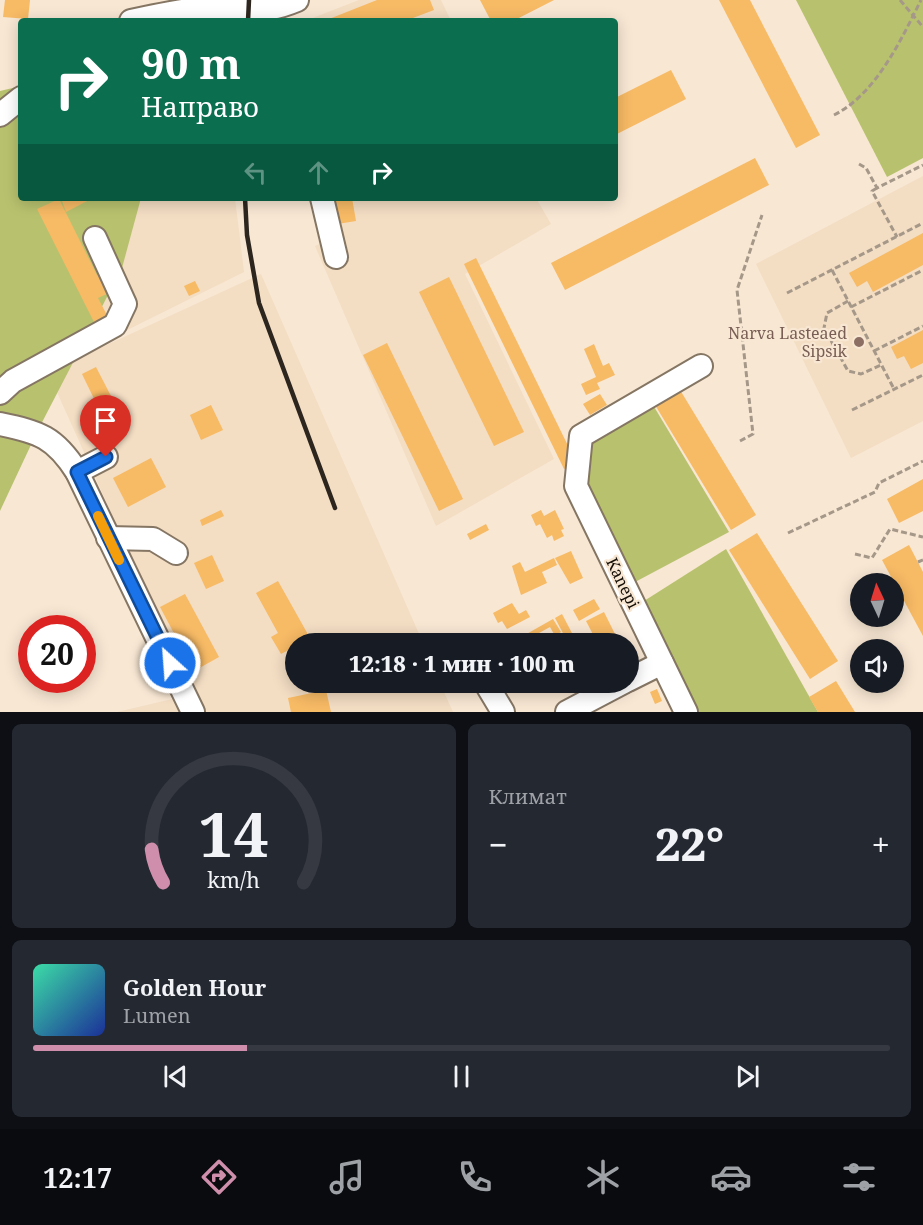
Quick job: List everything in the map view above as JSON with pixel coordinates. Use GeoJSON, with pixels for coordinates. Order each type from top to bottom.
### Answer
{"type":"FeatureCollection","features":[{"type":"Feature","properties":{"kind":"street"},"geometry":{"type":"LineString","coordinates":[[122,18],[145,0]]}},
{"type":"Feature","properties":{"kind":"street"},"geometry":{"type":"LineString","coordinates":[[143,18],[227,4],[276,15],[297,0]]}},
{"type":"Feature","properties":{"kind":"street"},"geometry":{"type":"LineString","coordinates":[[0,115],[18,100]]}},
{"type":"Feature","properties":{"kind":"street"},"geometry":{"type":"LineString","coordinates":[[323,201],[336,257]]}},
{"type":"Feature","properties":{"kind":"street"},"geometry":{"type":"LineString","coordinates":[[0,393],[14,381],[115,325],[125,304],[96,238]]}},
{"type":"Feature","properties":{"kind":"street","name":"Kanepi"},"geometry":{"type":"LineString","coordinates":[[686,712],[576,486],[581,436],[701,366]]}},
{"type":"Feature","properties":{"kind":"street"},"geometry":{"type":"LineString","coordinates":[[0,424],[37,432],[65,453],[77,472],[194,709]]}},
{"type":"Feature","properties":{"kind":"street"},"geometry":{"type":"LineString","coordinates":[[77,472],[106,457]]}},
{"type":"Feature","properties":{"kind":"street"},"geometry":{"type":"LineString","coordinates":[[108,538],[153,539],[176,553]]}},
{"type":"Feature","properties":{"kind":"street"},"geometry":{"type":"LineString","coordinates":[[639,674],[662,663]]}},
{"type":"Feature","properties":{"kind":"street"},"geometry":{"type":"LineString","coordinates":[[492,693],[503,712]]}},
{"type":"Feature","properties":{"kind":"street"},"geometry":{"type":"LineString","coordinates":[[567,712],[603,693]]}},
{"type":"Feature","properties":{"kind":"path"},"geometry":{"type":"LineString","coordinates":[[900,0],[912,17],[923,27]]}},
{"type":"Feature","properties":{"kind":"path"},"geometry":{"type":"LineString","coordinates":[[834,115],[850,107],[886,63],[921,0]]}},
{"type":"Feature","properties":{"kind":"path"},"geometry":{"type":"LineString","coordinates":[[859,164],[866,168],[877,188]]}},
{"type":"Feature","properties":{"kind":"path"},"geometry":{"type":"LineString","coordinates":[[897,237],[872,191],[923,165]]}},
{"type":"Feature","properties":{"kind":"path"},"geometry":{"type":"LineString","coordinates":[[740,441],[753,434],[737,290],[762,215]]}},
{"type":"Feature","properties":{"kind":"path"},"geometry":{"type":"LineString","coordinates":[[787,293],[923,223]]}},
{"type":"Feature","properties":{"kind":"path"},"geometry":{"type":"LineString","coordinates":[[832,270],[894,389]]}},
{"type":"Feature","properties":{"kind":"path"},"geometry":{"type":"LineString","coordinates":[[851,307],[923,270]]}},
{"type":"Feature","properties":{"kind":"path"},"geometry":{"type":"LineString","coordinates":[[848,301],[827,313],[824,328],[848,371],[861,374],[881,365]]}},
{"type":"Feature","properties":{"kind":"path"},"geometry":{"type":"LineString","coordinates":[[874,351],[923,326]]}},
{"type":"Feature","properties":{"kind":"path"},"geometry":{"type":"LineString","coordinates":[[852,410],[923,375]]}},
{"type":"Feature","properties":{"kind":"path"},"geometry":{"type":"LineString","coordinates":[[788,533],[875,492],[879,483],[923,461]]}},
{"type":"Feature","properties":{"kind":"path"},"geometry":{"type":"LineString","coordinates":[[855,554],[872,558],[890,529],[923,537]]}},
{"type":"Feature","properties":{"kind":"path"},"geometry":{"type":"LineString","coordinates":[[918,562],[923,560]]}},
{"type":"Feature","properties":{"kind":"shaded area"},"geometry":{"type":"Polygon","coordinates":[[[359,0],[441,0],[450,18],[313,18],[359,0]]]}},
{"type":"Feature","properties":{"kind":"shaded area","name":"Narva Lasteaed Sipsik"},"geometry":{"type":"Polygon","coordinates":[[[923,176],[923,421],[851,458],[756,264],[923,176]]]}},
{"type":"Feature","properties":{"kind":"shaded area"},"geometry":{"type":"Polygon","coordinates":[[[47,201],[235,201],[244,272],[101,343],[34,207],[47,201]]]}},
{"type":"Feature","properties":{"kind":"shaded area"},"geometry":{"type":"Polygon","coordinates":[[[330,201],[538,201],[551,224],[465,274],[554,459],[436,526],[315,246],[340,234],[330,201]]]}},
{"type":"Feature","properties":{"kind":"shaded area"},"geometry":{"type":"Polygon","coordinates":[[[261,274],[419,633],[285,633],[285,693],[444,693],[453,712],[117,712],[198,693],[136,568],[48,372],[261,274]]]}},
{"type":"Feature","properties":{"kind":"green space"},"geometry":{"type":"Polygon","coordinates":[[[796,0],[923,0],[923,158],[887,177],[796,0]]]}},
{"type":"Feature","properties":{"kind":"green space"},"geometry":{"type":"Polygon","coordinates":[[[18,87],[18,201],[140,201],[122,268],[37,432],[0,511],[0,91],[18,87]]]}},
{"type":"Feature","properties":{"kind":"green space"},"geometry":{"type":"Polygon","coordinates":[[[650,400],[729,532],[637,581],[632,580],[584,478],[591,439],[650,400]]]}},
{"type":"Feature","properties":{"kind":"green space"},"geometry":{"type":"Polygon","coordinates":[[[726,549],[818,712],[694,712],[644,601],[726,549]]]}},
{"type":"Feature","properties":{"kind":"building"},"geometry":{"type":"Polygon","coordinates":[[[5,0],[30,0],[28,18],[3,17],[5,0]]]}},
{"type":"Feature","properties":{"kind":"building"},"geometry":{"type":"Polygon","coordinates":[[[377,0],[430,0],[434,10],[413,18],[332,18],[377,0]]]}},
{"type":"Feature","properties":{"kind":"building"},"geometry":{"type":"Polygon","coordinates":[[[480,0],[554,0],[519,18],[489,18],[480,0]]]}},
{"type":"Feature","properties":{"kind":"building"},"geometry":{"type":"Polygon","coordinates":[[[719,0],[750,0],[820,135],[796,148],[719,0]]]}},
{"type":"Feature","properties":{"kind":"building"},"geometry":{"type":"Polygon","coordinates":[[[671,70],[686,99],[618,133],[618,96],[671,70]]]}},
{"type":"Feature","properties":{"kind":"building"},"geometry":{"type":"Polygon","coordinates":[[[755,158],[769,185],[565,290],[551,263],[755,158]]]}},
{"type":"Feature","properties":{"kind":"building"},"geometry":{"type":"Polygon","coordinates":[[[60,201],[97,275],[102,273],[111,292],[98,298],[109,319],[96,326],[37,209],[60,201]]]}},
{"type":"Feature","properties":{"kind":"building"},"geometry":{"type":"Polygon","coordinates":[[[62,201],[87,201],[66,212],[62,201]]]}},
{"type":"Feature","properties":{"kind":"building"},"geometry":{"type":"Polygon","coordinates":[[[327,201],[353,201],[356,221],[331,225],[327,201]]]}},
{"type":"Feature","properties":{"kind":"building"},"geometry":{"type":"Polygon","coordinates":[[[923,233],[923,265],[873,292],[867,281],[857,287],[849,273],[923,233]]]}},
{"type":"Feature","properties":{"kind":"building"},"geometry":{"type":"Polygon","coordinates":[[[476,258],[576,462],[564,469],[464,264],[476,258]]]}},
{"type":"Feature","properties":{"kind":"building"},"geometry":{"type":"Polygon","coordinates":[[[449,277],[524,432],[494,446],[419,292],[449,277]]]}},
{"type":"Feature","properties":{"kind":"building"},"geometry":{"type":"Polygon","coordinates":[[[195,281],[200,291],[189,296],[184,286],[195,281]]]}},
{"type":"Feature","properties":{"kind":"building"},"geometry":{"type":"Polygon","coordinates":[[[923,330],[923,363],[911,369],[904,356],[897,359],[891,347],[923,330]]]}},
{"type":"Feature","properties":{"kind":"building"},"geometry":{"type":"Polygon","coordinates":[[[387,343],[463,499],[439,511],[363,355],[387,343]]]}},
{"type":"Feature","properties":{"kind":"building"},"geometry":{"type":"Polygon","coordinates":[[[594,344],[603,366],[609,363],[615,375],[597,383],[600,389],[586,395],[581,384],[596,377],[584,349],[594,344]]]}},
{"type":"Feature","properties":{"kind":"building"},"geometry":{"type":"Polygon","coordinates":[[[96,367],[113,400],[98,407],[82,374],[96,367]]]}},
{"type":"Feature","properties":{"kind":"building"},"geometry":{"type":"Polygon","coordinates":[[[677,385],[756,515],[731,530],[652,400],[677,385]]]}},
{"type":"Feature","properties":{"kind":"building"},"geometry":{"type":"Polygon","coordinates":[[[600,394],[607,405],[590,415],[583,404],[600,394]]]}},
{"type":"Feature","properties":{"kind":"building"},"geometry":{"type":"Polygon","coordinates":[[[211,405],[223,430],[201,440],[190,415],[211,405]]]}},
{"type":"Feature","properties":{"kind":"building"},"geometry":{"type":"Polygon","coordinates":[[[151,458],[166,487],[128,507],[113,478],[151,458]]]}},
{"type":"Feature","properties":{"kind":"building"},"geometry":{"type":"Polygon","coordinates":[[[923,479],[923,511],[899,523],[887,499],[923,479]]]}},
{"type":"Feature","properties":{"kind":"building"},"geometry":{"type":"Polygon","coordinates":[[[221,510],[224,516],[202,526],[200,520],[221,510]]]}},
{"type":"Feature","properties":{"kind":"building"},"geometry":{"type":"Polygon","coordinates":[[[541,510],[544,516],[555,510],[564,529],[561,530],[564,536],[554,541],[552,535],[547,538],[540,524],[536,526],[531,515],[541,510]]]}},
{"type":"Feature","properties":{"kind":"building"},"geometry":{"type":"Polygon","coordinates":[[[486,524],[489,530],[470,540],[467,534],[486,524]]]}},
{"type":"Feature","properties":{"kind":"building"},"geometry":{"type":"Polygon","coordinates":[[[757,533],[838,661],[810,679],[729,550],[757,533]]]}},
{"type":"Feature","properties":{"kind":"building"},"geometry":{"type":"Polygon","coordinates":[[[909,545],[923,572],[923,636],[904,601],[904,573],[889,573],[882,560],[909,545]]]}},
{"type":"Feature","properties":{"kind":"building"},"geometry":{"type":"Polygon","coordinates":[[[571,551],[583,578],[570,584],[555,558],[571,551]]]}},
{"type":"Feature","properties":{"kind":"building"},"geometry":{"type":"Polygon","coordinates":[[[212,555],[224,581],[206,589],[194,563],[212,555]]]}},
{"type":"Feature","properties":{"kind":"building"},"geometry":{"type":"Polygon","coordinates":[[[554,558],[557,565],[542,572],[547,583],[521,595],[512,566],[520,562],[525,572],[554,558]]]}},
{"type":"Feature","properties":{"kind":"building"},"geometry":{"type":"Polygon","coordinates":[[[278,581],[307,633],[285,633],[285,652],[281,654],[271,637],[278,633],[256,593],[278,581]]]}},
{"type":"Feature","properties":{"kind":"building"},"geometry":{"type":"Polygon","coordinates":[[[185,594],[219,657],[194,671],[160,607],[185,594]]]}},
{"type":"Feature","properties":{"kind":"building"},"geometry":{"type":"Polygon","coordinates":[[[594,599],[600,609],[579,621],[573,610],[594,599]]]}},
{"type":"Feature","properties":{"kind":"building"},"geometry":{"type":"Polygon","coordinates":[[[512,603],[519,614],[526,610],[530,617],[507,629],[502,621],[498,623],[493,613],[512,603]]]}},
{"type":"Feature","properties":{"kind":"building"},"geometry":{"type":"Polygon","coordinates":[[[604,612],[614,633],[592,633],[586,621],[604,612]]]}},
{"type":"Feature","properties":{"kind":"building"},"geometry":{"type":"Polygon","coordinates":[[[562,614],[572,633],[563,633],[555,618],[562,614]]]}},
{"type":"Feature","properties":{"kind":"building"},"geometry":{"type":"Polygon","coordinates":[[[553,619],[561,632],[553,633],[550,627],[539,633],[528,633],[553,619]]]}},
{"type":"Feature","properties":{"kind":"building"},"geometry":{"type":"Polygon","coordinates":[[[836,681],[855,712],[818,712],[809,697],[836,681]]]}},
{"type":"Feature","properties":{"kind":"building"},"geometry":{"type":"Polygon","coordinates":[[[657,689],[662,701],[655,704],[650,692],[657,689]]]}},
{"type":"Feature","properties":{"kind":"building"},"geometry":{"type":"Polygon","coordinates":[[[312,693],[327,693],[331,712],[291,712],[288,698],[312,693]]]}},
{"type":"Feature","properties":{"kind":"railway"},"geometry":{"type":"LineString","coordinates":[[248,18],[249,0]]}},
{"type":"Feature","properties":{"kind":"railway"},"geometry":{"type":"LineString","coordinates":[[245,201],[247,235],[259,303],[335,508]]}},
{"type":"Feature","properties":{"kind":"slow traffic"},"geometry":{"type":"LineString","coordinates":[[98,516],[119,560]]}},
{"type":"Feature","properties":{"kind":"place","name":"Narva Lasteaed Sipsik"},"geometry":{"type":"Point","coordinates":[859,342]}},
{"type":"Feature","properties":{"kind":"route"},"geometry":{"type":"LineString","coordinates":[[106,457],[77,472],[170,663]]}}]}
